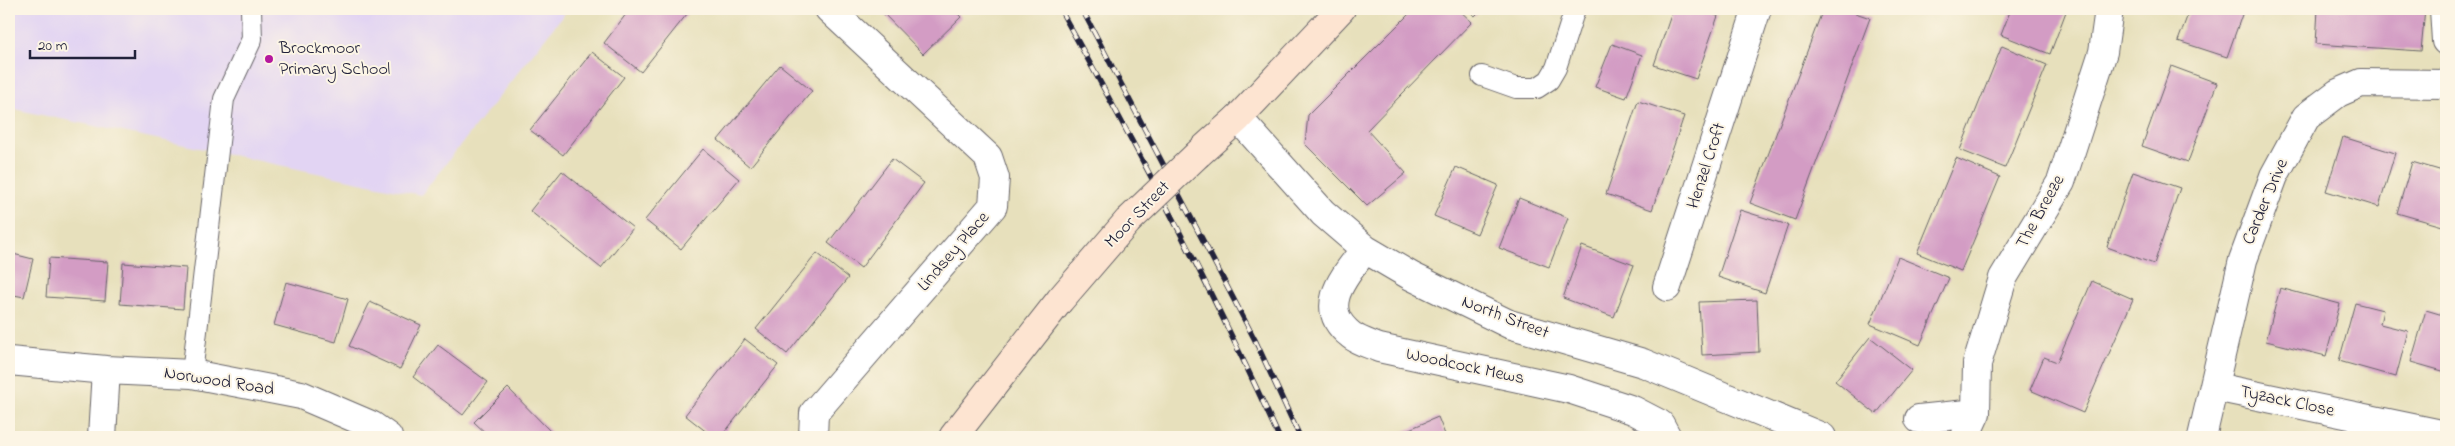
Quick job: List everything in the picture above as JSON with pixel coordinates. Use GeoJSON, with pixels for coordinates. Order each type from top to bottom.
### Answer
{"type":"FeatureCollection","features":[{"type":"Feature","properties":{"kind":"street","name":"Lindsey Place"},"geometry":{"type":"LineString","coordinates":[[813,437],[814,413],[993,206],[995,178],[988,157],[829,9]]}},
{"type":"Feature","properties":{"kind":"street","name":"Moor Street"},"geometry":{"type":"LineString","coordinates":[[954,437],[1060,300],[1128,221],[1238,118],[1341,9]]}},
{"type":"Feature","properties":{"kind":"street","name":"Henzel Croft"},"geometry":{"type":"LineString","coordinates":[[1667,287],[1757,9]]}},
{"type":"Feature","properties":{"kind":"street","name":"The Breeze"},"geometry":{"type":"LineString","coordinates":[[1919,419],[1970,425],[1977,364],[2003,278],[2061,182],[2103,52],[2109,9]]}},
{"type":"Feature","properties":{"kind":"street"},"geometry":{"type":"LineString","coordinates":[[2444,9],[2446,41]]}},
{"type":"Feature","properties":{"kind":"street","name":"Carder Drive"},"geometry":{"type":"LineString","coordinates":[[2202,437],[2215,387],[2242,260],[2274,176],[2306,117],[2338,94],[2361,83],[2446,84]]}},
{"type":"Feature","properties":{"kind":"street","name":"North Street"},"geometry":{"type":"LineString","coordinates":[[1238,118],[1323,213],[1365,250],[1444,293],[1509,324],[1643,363],[1822,437]]}},
{"type":"Feature","properties":{"kind":"street","name":"Woodcock Mews"},"geometry":{"type":"LineString","coordinates":[[1365,250],[1338,287],[1333,304],[1337,320],[1352,336],[1379,348],[1569,389],[1632,410],[1660,424],[1666,437]]}},
{"type":"Feature","properties":{"kind":"street","name":"Norwood Road"},"geometry":{"type":"LineString","coordinates":[[9,361],[106,370],[192,374],[301,395],[371,425],[388,437]]}},
{"type":"Feature","properties":{"kind":"street"},"geometry":{"type":"LineString","coordinates":[[102,437],[106,370]]}},
{"type":"Feature","properties":{"kind":"street","name":"Tyzack Close"},"geometry":{"type":"LineString","coordinates":[[2215,387],[2446,435]]}},
{"type":"Feature","properties":{"kind":"lane"},"geometry":{"type":"LineString","coordinates":[[192,374],[224,99],[252,39],[252,9]]}},
{"type":"Feature","properties":{"kind":"lane"},"geometry":{"type":"LineString","coordinates":[[1482,76],[1516,88],[1537,88],[1549,80],[1556,68],[1576,9]]}},
{"type":"Feature","properties":{"kind":"shaded area","name":"Brockmoor Primary School"},"geometry":{"type":"Polygon","coordinates":[[[9,9],[568,9],[421,195],[9,108],[9,9]]]}},
{"type":"Feature","properties":{"kind":"building"},"geometry":{"type":"Polygon","coordinates":[[[630,9],[691,9],[641,72],[604,43],[630,9]]]}},
{"type":"Feature","properties":{"kind":"building"},"geometry":{"type":"Polygon","coordinates":[[[879,9],[953,9],[961,17],[923,54],[879,9]]]}},
{"type":"Feature","properties":{"kind":"building"},"geometry":{"type":"Polygon","coordinates":[[[1414,9],[1458,9],[1472,22],[1367,130],[1406,173],[1367,206],[1305,144],[1308,115],[1414,9]]]}},
{"type":"Feature","properties":{"kind":"building"},"geometry":{"type":"Polygon","coordinates":[[[1467,9],[1482,9],[1475,16],[1467,9]]]}},
{"type":"Feature","properties":{"kind":"building"},"geometry":{"type":"Polygon","coordinates":[[[1673,9],[1697,9],[1718,16],[1696,79],[1654,65],[1673,9]]]}},
{"type":"Feature","properties":{"kind":"building"},"geometry":{"type":"Polygon","coordinates":[[[1823,9],[1844,9],[1870,18],[1795,220],[1750,203],[1823,9]]]}},
{"type":"Feature","properties":{"kind":"building"},"geometry":{"type":"Polygon","coordinates":[[[2011,9],[2067,9],[2050,54],[2001,35],[2011,9]]]}},
{"type":"Feature","properties":{"kind":"building"},"geometry":{"type":"Polygon","coordinates":[[[2190,9],[2244,9],[2227,57],[2178,41],[2190,9]]]}},
{"type":"Feature","properties":{"kind":"building"},"geometry":{"type":"Polygon","coordinates":[[[2318,9],[2425,9],[2421,51],[2316,44],[2318,9]]]}},
{"type":"Feature","properties":{"kind":"building"},"geometry":{"type":"Polygon","coordinates":[[[1612,44],[1642,55],[1626,98],[1595,87],[1612,44]]]}},
{"type":"Feature","properties":{"kind":"building"},"geometry":{"type":"Polygon","coordinates":[[[2002,46],[2047,65],[2005,168],[1960,150],[2002,46]]]}},
{"type":"Feature","properties":{"kind":"building"},"geometry":{"type":"Polygon","coordinates":[[[592,52],[624,77],[563,155],[530,130],[592,52]]]}},
{"type":"Feature","properties":{"kind":"building"},"geometry":{"type":"Polygon","coordinates":[[[780,65],[812,91],[750,167],[718,140],[780,65]]]}},
{"type":"Feature","properties":{"kind":"building"},"geometry":{"type":"Polygon","coordinates":[[[2171,66],[2217,83],[2188,162],[2142,146],[2171,66]]]}},
{"type":"Feature","properties":{"kind":"building"},"geometry":{"type":"Polygon","coordinates":[[[1638,101],[1684,116],[1652,210],[1606,194],[1638,101]]]}},
{"type":"Feature","properties":{"kind":"building"},"geometry":{"type":"Polygon","coordinates":[[[2343,137],[2395,153],[2379,207],[2326,191],[2343,137]]]}},
{"type":"Feature","properties":{"kind":"building"},"geometry":{"type":"Polygon","coordinates":[[[703,149],[739,179],[681,249],[645,220],[703,149]]]}},
{"type":"Feature","properties":{"kind":"building"},"geometry":{"type":"Polygon","coordinates":[[[1956,158],[2000,177],[1961,271],[1917,253],[1956,158]]]}},
{"type":"Feature","properties":{"kind":"building"},"geometry":{"type":"Polygon","coordinates":[[[892,159],[924,183],[861,268],[828,243],[892,159]]]}},
{"type":"Feature","properties":{"kind":"building"},"geometry":{"type":"Polygon","coordinates":[[[2412,162],[2446,172],[2446,227],[2397,213],[2412,162]]]}},
{"type":"Feature","properties":{"kind":"building"},"geometry":{"type":"Polygon","coordinates":[[[1456,167],[1498,185],[1477,234],[1434,216],[1456,167]]]}},
{"type":"Feature","properties":{"kind":"building"},"geometry":{"type":"Polygon","coordinates":[[[562,171],[633,228],[601,268],[530,211],[562,171]]]}},
{"type":"Feature","properties":{"kind":"building"},"geometry":{"type":"Polygon","coordinates":[[[2133,172],[2180,188],[2154,264],[2107,247],[2133,172]]]}},
{"type":"Feature","properties":{"kind":"building"},"geometry":{"type":"Polygon","coordinates":[[[1519,198],[1568,218],[1549,267],[1499,248],[1519,198]]]}},
{"type":"Feature","properties":{"kind":"building"},"geometry":{"type":"Polygon","coordinates":[[[1740,210],[1788,225],[1765,293],[1718,277],[1740,210]]]}},
{"type":"Feature","properties":{"kind":"building"},"geometry":{"type":"Polygon","coordinates":[[[1582,246],[1634,265],[1614,317],[1563,298],[1582,246]]]}},
{"type":"Feature","properties":{"kind":"building"},"geometry":{"type":"Polygon","coordinates":[[[9,253],[33,259],[24,297],[9,294],[9,253]]]}},
{"type":"Feature","properties":{"kind":"building"},"geometry":{"type":"Polygon","coordinates":[[[817,253],[848,278],[787,354],[756,329],[817,253]]]}},
{"type":"Feature","properties":{"kind":"building"},"geometry":{"type":"Polygon","coordinates":[[[1898,257],[1949,278],[1920,345],[1870,324],[1898,257]]]}},
{"type":"Feature","properties":{"kind":"building"},"geometry":{"type":"Polygon","coordinates":[[[49,258],[108,262],[105,301],[46,297],[49,258]]]}},
{"type":"Feature","properties":{"kind":"building"},"geometry":{"type":"Polygon","coordinates":[[[123,263],[186,268],[183,309],[120,304],[123,263]]]}},
{"type":"Feature","properties":{"kind":"building"},"geometry":{"type":"Polygon","coordinates":[[[2092,281],[2133,299],[2083,413],[2030,390],[2044,357],[2057,362],[2092,281]]]}},
{"type":"Feature","properties":{"kind":"building"},"geometry":{"type":"Polygon","coordinates":[[[286,282],[348,299],[336,342],[274,325],[286,282]]]}},
{"type":"Feature","properties":{"kind":"building"},"geometry":{"type":"Polygon","coordinates":[[[2280,288],[2340,304],[2326,356],[2266,341],[2280,288]]]}},
{"type":"Feature","properties":{"kind":"building"},"geometry":{"type":"Polygon","coordinates":[[[1757,300],[1759,352],[1702,355],[1699,302],[1757,300]]]}},
{"type":"Feature","properties":{"kind":"building"},"geometry":{"type":"Polygon","coordinates":[[[370,302],[421,325],[400,369],[349,346],[370,302]]]}},
{"type":"Feature","properties":{"kind":"building"},"geometry":{"type":"Polygon","coordinates":[[[2355,303],[2383,310],[2380,324],[2408,331],[2396,377],[2339,361],[2355,303]]]}},
{"type":"Feature","properties":{"kind":"building"},"geometry":{"type":"Polygon","coordinates":[[[2426,310],[2446,316],[2446,372],[2411,362],[2426,310]]]}},
{"type":"Feature","properties":{"kind":"building"},"geometry":{"type":"Polygon","coordinates":[[[1870,337],[1912,370],[1876,414],[1835,381],[1870,337]]]}},
{"type":"Feature","properties":{"kind":"building"},"geometry":{"type":"Polygon","coordinates":[[[745,339],[778,365],[721,437],[713,437],[685,415],[745,339]]]}},
{"type":"Feature","properties":{"kind":"building"},"geometry":{"type":"Polygon","coordinates":[[[438,345],[488,382],[463,415],[413,377],[438,345]]]}},
{"type":"Feature","properties":{"kind":"building"},"geometry":{"type":"Polygon","coordinates":[[[508,388],[551,432],[546,437],[490,437],[474,422],[508,388]]]}},
{"type":"Feature","properties":{"kind":"building"},"geometry":{"type":"Polygon","coordinates":[[[1438,417],[1446,437],[1390,437],[1438,417]]]}},
{"type":"Feature","properties":{"kind":"building"},"geometry":{"type":"Polygon","coordinates":[[[1648,429],[1651,437],[1629,437],[1648,429]]]}},
{"type":"Feature","properties":{"kind":"railway"},"geometry":{"type":"LineString","coordinates":[[1060,9],[1174,221],[1228,328],[1279,437]]}},
{"type":"Feature","properties":{"kind":"railway"},"geometry":{"type":"LineString","coordinates":[[1082,9],[1255,340],[1300,437]]}},
{"type":"Feature","properties":{"kind":"place","name":"Brockmoor Primary School"},"geometry":{"type":"Point","coordinates":[269,59]}}]}
